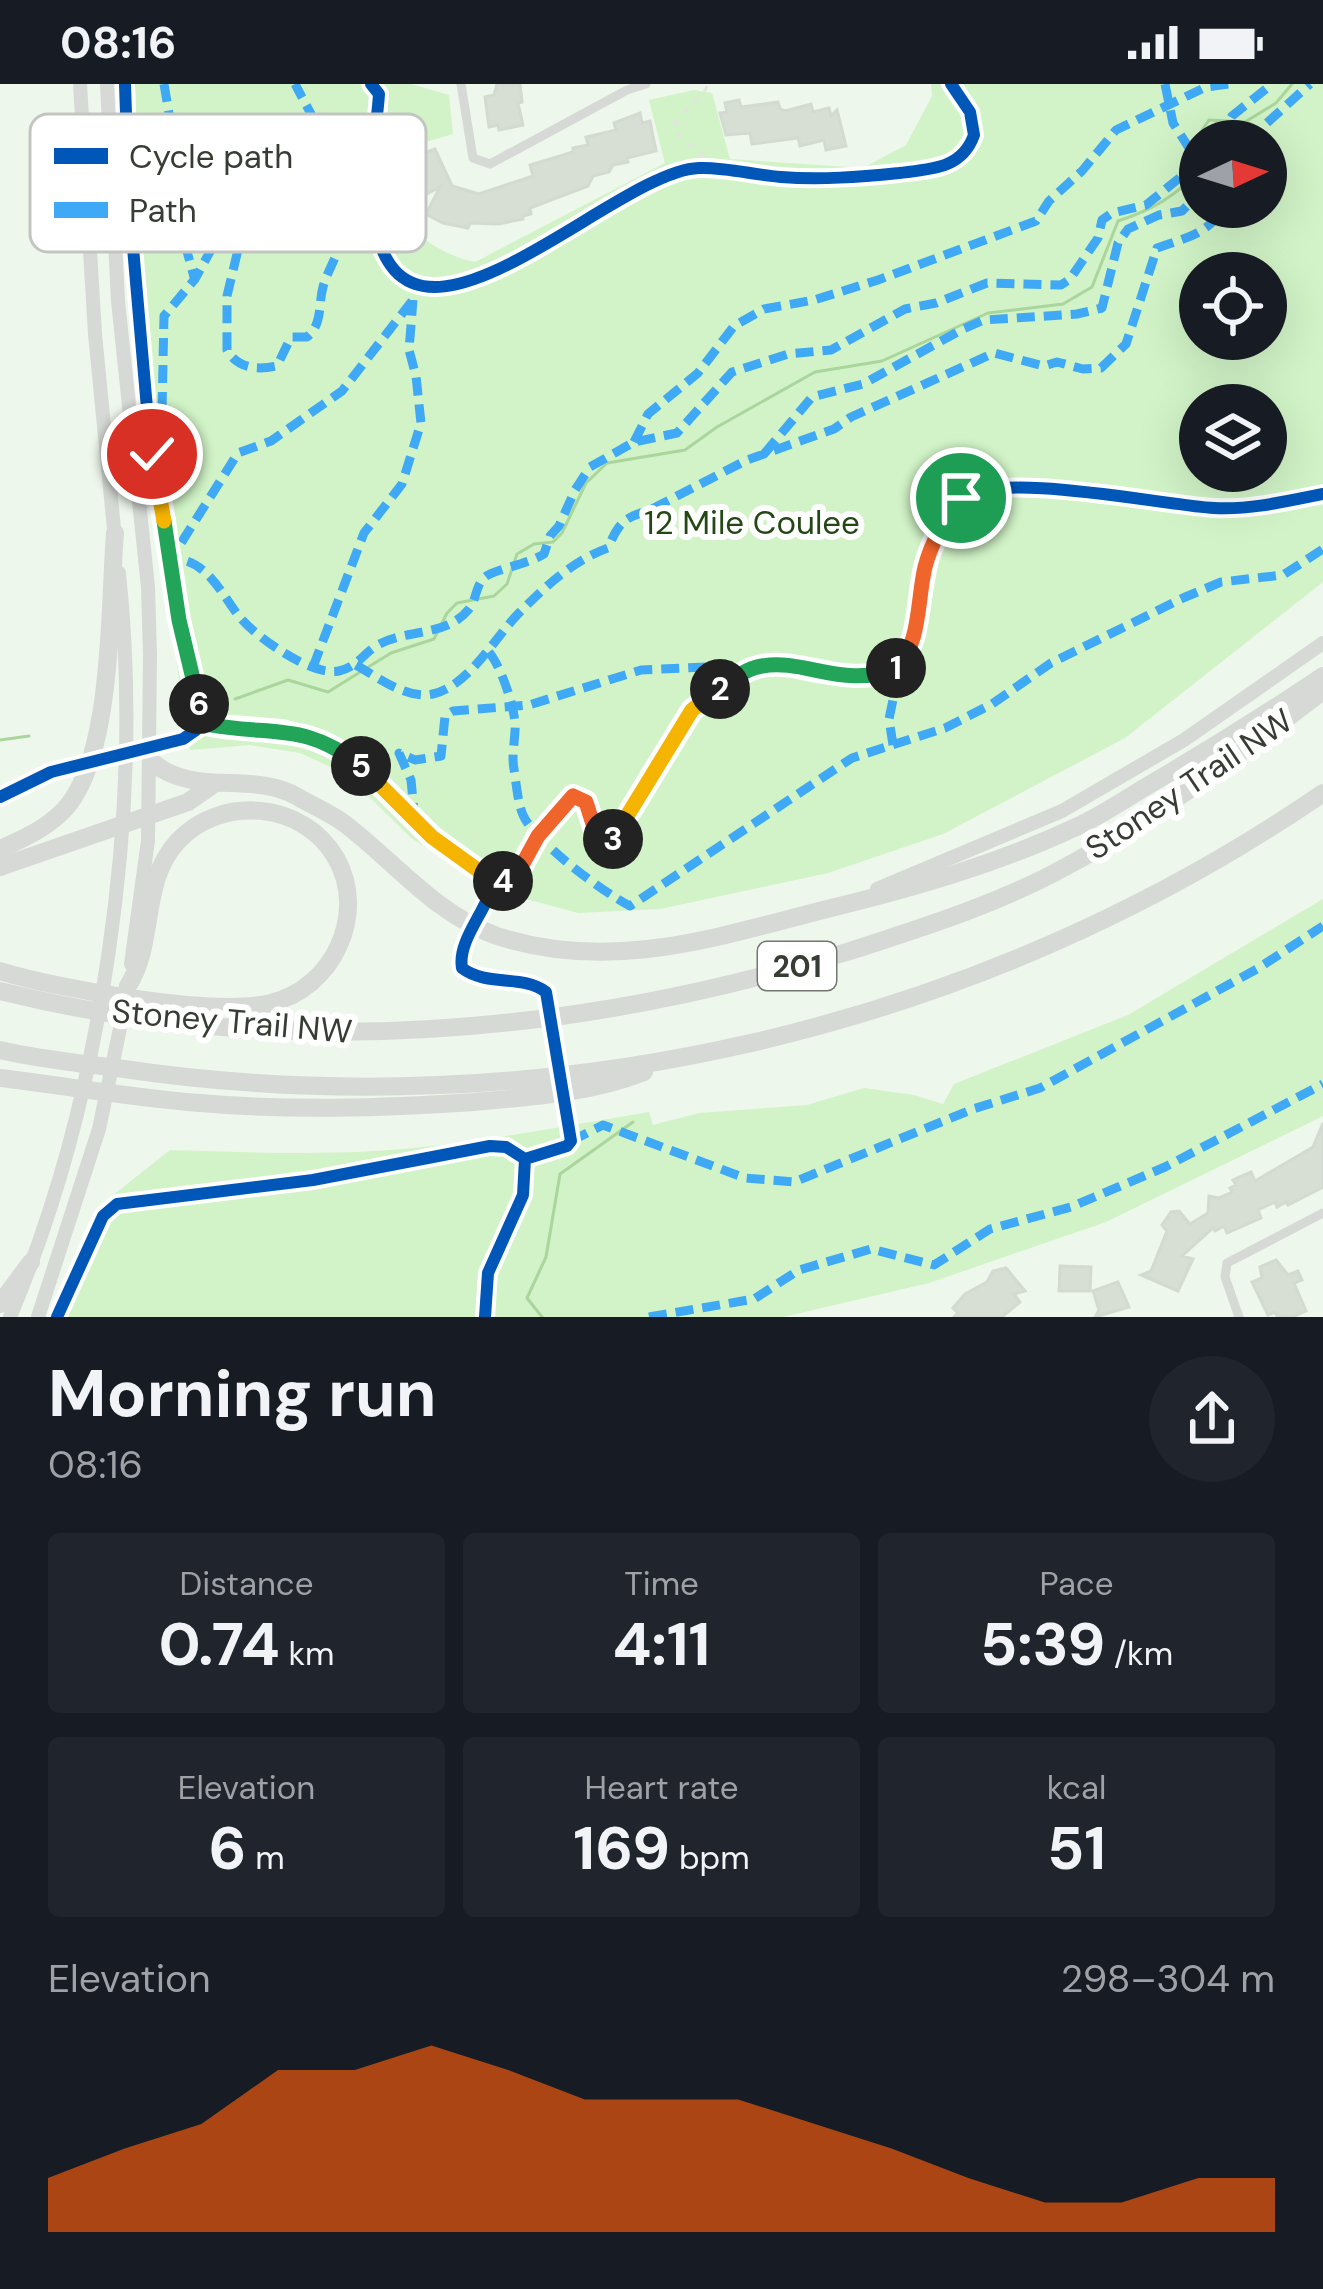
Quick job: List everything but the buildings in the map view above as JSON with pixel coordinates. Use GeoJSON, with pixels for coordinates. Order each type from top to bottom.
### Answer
{"type":"FeatureCollection","features":[{"type":"Feature","properties":{"kind":"highway"},"geometry":{"type":"LineString","coordinates":[[0,849],[27,837],[65,808],[90,767],[102,704],[115,532]]}},
{"type":"Feature","properties":{"kind":"highway"},"geometry":{"type":"LineString","coordinates":[[152,762],[171,776],[284,789],[341,820],[438,905],[497,935],[592,952],[694,945],[895,895],[1080,825],[1247,727],[1323,676]]}},
{"type":"Feature","properties":{"kind":"highway","name":"Stoney Trail NW"},"geometry":{"type":"LineString","coordinates":[[0,991],[205,1024],[350,1034],[558,1017],[752,980],[942,922],[1066,867],[1179,799],[1323,691]]}},
{"type":"Feature","properties":{"kind":"highway"},"geometry":{"type":"LineString","coordinates":[[0,867],[188,802],[214,784]]}},
{"type":"Feature","properties":{"kind":"highway","name":"Stoney Trail NW"},"geometry":{"type":"LineString","coordinates":[[0,1050],[189,1080],[292,1087],[456,1086],[677,1060],[828,1024],[1005,964],[1168,888],[1323,793]]}},
{"type":"Feature","properties":{"kind":"highway"},"geometry":{"type":"LineString","coordinates":[[0,971],[30,980],[201,1005],[272,1003],[305,988],[333,960],[344,936],[345,882],[336,858],[320,838],[280,814],[240,810],[212,817],[179,840],[164,862],[139,944],[140,967],[128,986]]}},
{"type":"Feature","properties":{"kind":"highway"},"geometry":{"type":"LineString","coordinates":[[0,1078],[200,1104],[325,1109],[550,1094],[610,1085],[677,1060]]}},
{"type":"Feature","properties":{"kind":"highway"},"geometry":{"type":"LineString","coordinates":[[0,1304],[31,1262]]}},
{"type":"Feature","properties":{"kind":"street"},"geometry":{"type":"LineString","coordinates":[[80,84],[82,114]]}},
{"type":"Feature","properties":{"kind":"street"},"geometry":{"type":"LineString","coordinates":[[106,84],[108,114]]}},
{"type":"Feature","properties":{"kind":"street"},"geometry":{"type":"LineString","coordinates":[[461,84],[473,158],[490,164],[627,87],[646,84]]}},
{"type":"Feature","properties":{"kind":"street"},"geometry":{"type":"LineString","coordinates":[[10,1317],[73,1127],[109,938],[122,823],[127,707],[124,624],[90,252]]}},
{"type":"Feature","properties":{"kind":"street"},"geometry":{"type":"LineString","coordinates":[[115,252],[148,587],[152,762],[139,944]]}},
{"type":"Feature","properties":{"kind":"street"},"geometry":{"type":"LineString","coordinates":[[833,908],[1062,811],[1184,740],[1323,643]]}},
{"type":"Feature","properties":{"kind":"street"},"geometry":{"type":"LineString","coordinates":[[38,1317],[99,1130],[128,986]]}},
{"type":"Feature","properties":{"kind":"street"},"geometry":{"type":"LineString","coordinates":[[1239,1317],[1225,1277],[1227,1263],[1323,1213]]}},
{"type":"Feature","properties":{"kind":"path"},"geometry":{"type":"LineString","coordinates":[[707,86],[674,129],[708,158],[704,168],[731,171]]}},
{"type":"Feature","properties":{"kind":"green space","name":"12 Mile Coulee"},"geometry":{"type":"Polygon","coordinates":[[[135,84],[411,84],[449,95],[453,134],[426,142],[426,114],[136,114],[135,84]]]}},
{"type":"Feature","properties":{"kind":"green space","name":"12 Mile Coulee"},"geometry":{"type":"Polygon","coordinates":[[[931,84],[1323,84],[1323,582],[1125,738],[943,834],[828,873],[660,909],[578,913],[493,890],[411,838],[346,774],[300,753],[250,745],[190,750],[169,613],[143,348],[140,252],[426,252],[426,240],[475,262],[665,163],[649,100],[694,90],[712,93],[730,159],[863,168],[906,145],[932,96],[931,84]]]}},
{"type":"Feature","properties":{"kind":"green space"},"geometry":{"type":"Polygon","coordinates":[[[1323,899],[1323,1116],[1106,1222],[929,1283],[783,1317],[54,1317],[107,1200],[170,1150],[323,1153],[408,1149],[649,1112],[653,1125],[699,1113],[807,1105],[864,1088],[943,1104],[954,1084],[1128,1015],[1323,899]]]}},
{"type":"Feature","properties":{"kind":"waterway"},"geometry":{"type":"LineString","coordinates":[[1248,120],[1276,103],[1292,84]]}},
{"type":"Feature","properties":{"kind":"waterway"},"geometry":{"type":"LineString","coordinates":[[235,699],[288,680],[328,692],[391,653],[434,639],[457,603],[494,596],[507,584],[517,554],[534,544],[553,542],[562,533],[586,483],[607,463],[685,450],[815,372],[882,361],[988,313],[1063,304],[1092,287],[1118,221],[1179,189]]}},
{"type":"Feature","properties":{"kind":"waterway"},"geometry":{"type":"LineString","coordinates":[[0,740],[29,736]]}},
{"type":"Feature","properties":{"kind":"waterway"},"geometry":{"type":"LineString","coordinates":[[542,1317],[527,1298],[546,1257],[560,1174],[633,1122]]}},
{"type":"Feature","properties":{"kind":"marked path"},"geometry":{"type":"LineString","coordinates":[[164,84],[169,114]]}},
{"type":"Feature","properties":{"kind":"marked path"},"geometry":{"type":"LineString","coordinates":[[295,84],[310,114]]}},
{"type":"Feature","properties":{"kind":"marked path"},"geometry":{"type":"LineString","coordinates":[[1165,84],[1179,132]]}},
{"type":"Feature","properties":{"kind":"marked path"},"geometry":{"type":"LineString","coordinates":[[634,442],[648,414],[698,373],[734,326],[764,309],[814,300],[878,280],[1036,221],[1116,130],[1206,87],[1229,84]]}},
{"type":"Feature","properties":{"kind":"marked path"},"geometry":{"type":"LineString","coordinates":[[1230,120],[1272,84]]}},
{"type":"Feature","properties":{"kind":"marked path"},"geometry":{"type":"LineString","coordinates":[[1270,120],[1310,84]]}},
{"type":"Feature","properties":{"kind":"marked path"},"geometry":{"type":"LineString","coordinates":[[412,301],[342,391],[271,441],[238,453],[171,559],[203,570],[246,624],[270,644],[314,668],[339,671],[387,640],[437,629],[460,618],[485,577],[544,554],[590,467],[634,442],[677,433],[732,372],[788,354],[831,350],[905,309],[936,303],[987,283],[1061,285],[1098,238],[1102,220],[1146,205],[1179,178]]}},
{"type":"Feature","properties":{"kind":"marked path"},"geometry":{"type":"LineString","coordinates":[[764,454],[812,397],[863,384],[963,329],[984,320],[1102,308],[1118,243],[1128,229],[1179,212]]}},
{"type":"Feature","properties":{"kind":"marked path"},"geometry":{"type":"LineString","coordinates":[[356,665],[413,694],[446,689],[470,671],[539,593],[571,567],[608,548],[627,519],[747,460],[834,429],[994,353],[1044,366],[1057,362],[1101,368],[1126,344],[1157,248],[1205,228]]}},
{"type":"Feature","properties":{"kind":"marked path"},"geometry":{"type":"LineString","coordinates":[[187,252],[194,277]]}},
{"type":"Feature","properties":{"kind":"marked path"},"geometry":{"type":"LineString","coordinates":[[162,410],[164,316],[195,279],[210,252]]}},
{"type":"Feature","properties":{"kind":"marked path"},"geometry":{"type":"LineString","coordinates":[[236,252],[227,296],[227,350],[237,361],[263,368],[277,366],[291,337],[307,337],[316,326],[323,287],[337,252]]}},
{"type":"Feature","properties":{"kind":"marked path"},"geometry":{"type":"LineString","coordinates":[[313,667],[364,533],[402,484],[421,423],[409,350],[413,300]]}},
{"type":"Feature","properties":{"kind":"marked path"},"geometry":{"type":"LineString","coordinates":[[489,652],[514,714],[513,763],[523,815],[555,852],[630,906],[852,758],[945,728],[992,704],[1051,663],[1183,598],[1221,582],[1283,575],[1323,549]]}},
{"type":"Feature","properties":{"kind":"marked path"},"geometry":{"type":"LineString","coordinates":[[415,821],[411,780],[399,753],[415,760],[441,756],[445,716],[453,711],[529,705],[641,670],[746,665]]}},
{"type":"Feature","properties":{"kind":"marked path"},"geometry":{"type":"LineString","coordinates":[[893,745],[889,719],[900,666]]}},
{"type":"Feature","properties":{"kind":"marked path"},"geometry":{"type":"LineString","coordinates":[[571,1141],[603,1125],[745,1178],[794,1182],[973,1109],[1040,1088],[1257,969],[1323,926]]}},
{"type":"Feature","properties":{"kind":"marked path"},"geometry":{"type":"LineString","coordinates":[[649,1317],[754,1299],[799,1270],[871,1249],[934,1265],[990,1229],[1071,1207],[1165,1167],[1323,1084]]}},
{"type":"Feature","properties":{"kind":"cycle path"},"geometry":{"type":"LineString","coordinates":[[125,84],[126,114]]}},
{"type":"Feature","properties":{"kind":"cycle path"},"geometry":{"type":"LineString","coordinates":[[371,84],[379,94],[377,114]]}},
{"type":"Feature","properties":{"kind":"cycle path"},"geometry":{"type":"LineString","coordinates":[[384,252],[416,284],[457,284],[506,265],[660,179],[699,168],[825,178],[944,165],[962,155],[974,135],[970,112],[951,84]]}},
{"type":"Feature","properties":{"kind":"cycle path"},"geometry":{"type":"LineString","coordinates":[[133,252],[151,454],[190,676],[206,723]]}},
{"type":"Feature","properties":{"kind":"cycle path"},"geometry":{"type":"LineString","coordinates":[[493,882],[515,879],[538,836],[573,796],[586,802],[598,840],[612,842],[674,738],[714,691],[737,675],[769,665],[858,678],[897,668],[915,637],[935,538],[960,499],[980,491],[1043,488],[1228,508],[1323,494]]}},
{"type":"Feature","properties":{"kind":"cycle path"},"geometry":{"type":"LineString","coordinates":[[0,797],[51,772],[183,739],[206,723],[283,729],[346,754],[432,837],[493,882],[464,947],[462,968],[546,992],[571,1141],[525,1159]]}},
{"type":"Feature","properties":{"kind":"cycle path"},"geometry":{"type":"LineString","coordinates":[[57,1317],[103,1216],[117,1204],[313,1180],[490,1146],[506,1147],[525,1159]]}},
{"type":"Feature","properties":{"kind":"cycle path"},"geometry":{"type":"LineString","coordinates":[[485,1317],[488,1273],[523,1195],[525,1159]]}},
{"type":"Feature","properties":{"kind":"route"},"geometry":{"type":"LineString","coordinates":[[152,454],[190,676],[206,724],[283,730],[325,742],[369,773],[432,837],[493,881],[514,880],[538,836],[573,796],[586,802],[598,840],[612,842],[692,710],[741,673],[766,664],[835,676],[879,676],[900,667],[911,645],[938,529],[961,498]]}}]}
